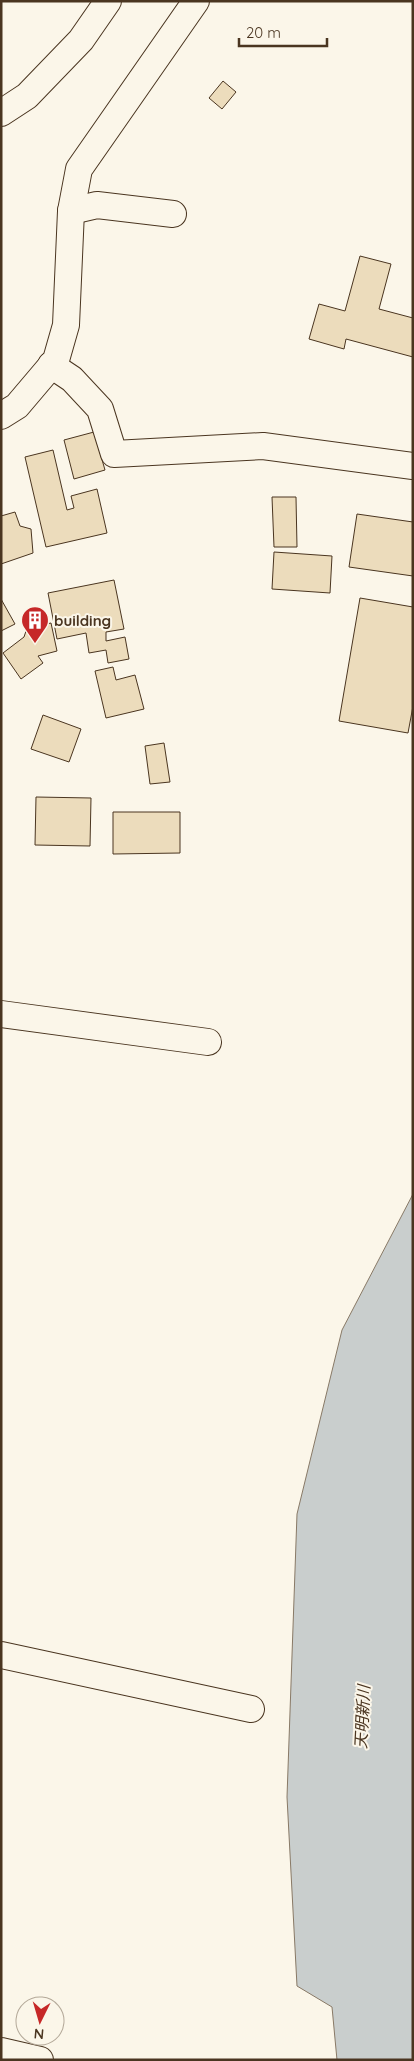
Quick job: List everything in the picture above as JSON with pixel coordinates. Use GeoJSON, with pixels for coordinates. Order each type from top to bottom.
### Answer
{"type":"FeatureCollection","features":[{"type":"Feature","properties":{"kind":"street"},"geometry":{"type":"LineString","coordinates":[[1,113],[27,96],[74,47],[108,1]]}},
{"type":"Feature","properties":{"kind":"street"},"geometry":{"type":"LineString","coordinates":[[1,416],[17,406],[56,360],[66,325],[71,211],[79,169],[196,1]]}},
{"type":"Feature","properties":{"kind":"street"},"geometry":{"type":"LineString","coordinates":[[71,211],[98,206],[173,214]]}},
{"type":"Feature","properties":{"kind":"street"},"geometry":{"type":"LineString","coordinates":[[51,365],[72,379],[100,409],[114,454],[263,446],[413,466]]}},
{"type":"Feature","properties":{"kind":"street"},"geometry":{"type":"LineString","coordinates":[[1,1014],[208,1042]]}},
{"type":"Feature","properties":{"kind":"street"},"geometry":{"type":"LineString","coordinates":[[1,1655],[251,1709]]}},
{"type":"Feature","properties":{"kind":"street"},"geometry":{"type":"LineString","coordinates":[[1,2051],[40,2060]]}},
{"type":"Feature","properties":{"kind":"water","name":"天明新川"},"geometry":{"type":"Polygon","coordinates":[[[413,1194],[413,2060],[337,2060],[332,2007],[297,1986],[287,1797],[297,1514],[342,1330],[413,1194]]]}},
{"type":"Feature","properties":{"kind":"building"},"geometry":{"type":"Polygon","coordinates":[[[223,81],[236,92],[222,109],[209,98],[223,81]]]}},
{"type":"Feature","properties":{"kind":"building"},"geometry":{"type":"Polygon","coordinates":[[[360,256],[391,264],[379,309],[413,318],[413,357],[346,339],[344,349],[309,339],[319,304],[345,311],[360,256]]]}},
{"type":"Feature","properties":{"kind":"building"},"geometry":{"type":"Polygon","coordinates":[[[94,432],[105,470],[74,479],[64,440],[94,432]]]}},
{"type":"Feature","properties":{"kind":"building"},"geometry":{"type":"Polygon","coordinates":[[[53,450],[67,510],[74,508],[71,496],[97,489],[107,533],[46,547],[25,457],[53,450]]]}},
{"type":"Feature","properties":{"kind":"building"},"geometry":{"type":"Polygon","coordinates":[[[272,497],[296,497],[297,547],[274,547],[272,497]]]}},
{"type":"Feature","properties":{"kind":"building"},"geometry":{"type":"Polygon","coordinates":[[[15,512],[20,526],[31,529],[33,553],[1,564],[1,516],[15,512]]]}},
{"type":"Feature","properties":{"kind":"building"},"geometry":{"type":"Polygon","coordinates":[[[357,514],[413,522],[413,576],[349,567],[357,514]]]}},
{"type":"Feature","properties":{"kind":"building"},"geometry":{"type":"Polygon","coordinates":[[[274,552],[332,556],[330,593],[272,589],[274,552]]]}},
{"type":"Feature","properties":{"kind":"building"},"geometry":{"type":"Polygon","coordinates":[[[114,580],[124,629],[106,632],[106,641],[125,637],[129,659],[108,663],[106,650],[89,653],[86,633],[57,639],[48,593],[114,580]]]}},
{"type":"Feature","properties":{"kind":"building"},"geometry":{"type":"Polygon","coordinates":[[[360,598],[413,607],[413,706],[408,733],[339,721],[360,598]]]}},
{"type":"Feature","properties":{"kind":"building"},"geometry":{"type":"Polygon","coordinates":[[[1,599],[15,624],[1,631],[1,599]]]}},
{"type":"Feature","properties":{"kind":"building","name":"building"},"geometry":{"type":"Polygon","coordinates":[[[51,623],[57,651],[38,656],[43,663],[21,679],[3,653],[24,637],[27,628],[51,623]]]}},
{"type":"Feature","properties":{"kind":"building"},"geometry":{"type":"Polygon","coordinates":[[[113,667],[116,680],[135,675],[144,709],[106,718],[95,671],[113,667]]]}},
{"type":"Feature","properties":{"kind":"building"},"geometry":{"type":"Polygon","coordinates":[[[43,715],[81,729],[69,762],[31,749],[43,715]]]}},
{"type":"Feature","properties":{"kind":"building"},"geometry":{"type":"Polygon","coordinates":[[[164,743],[170,782],[150,784],[145,746],[164,743]]]}},
{"type":"Feature","properties":{"kind":"building"},"geometry":{"type":"Polygon","coordinates":[[[36,797],[91,798],[90,846],[35,845],[36,797]]]}},
{"type":"Feature","properties":{"kind":"building"},"geometry":{"type":"Polygon","coordinates":[[[113,812],[180,812],[180,853],[113,854],[113,812]]]}},
{"type":"Feature","properties":{"kind":"place","name":"building"},"geometry":{"type":"Point","coordinates":[35,644]}}]}
